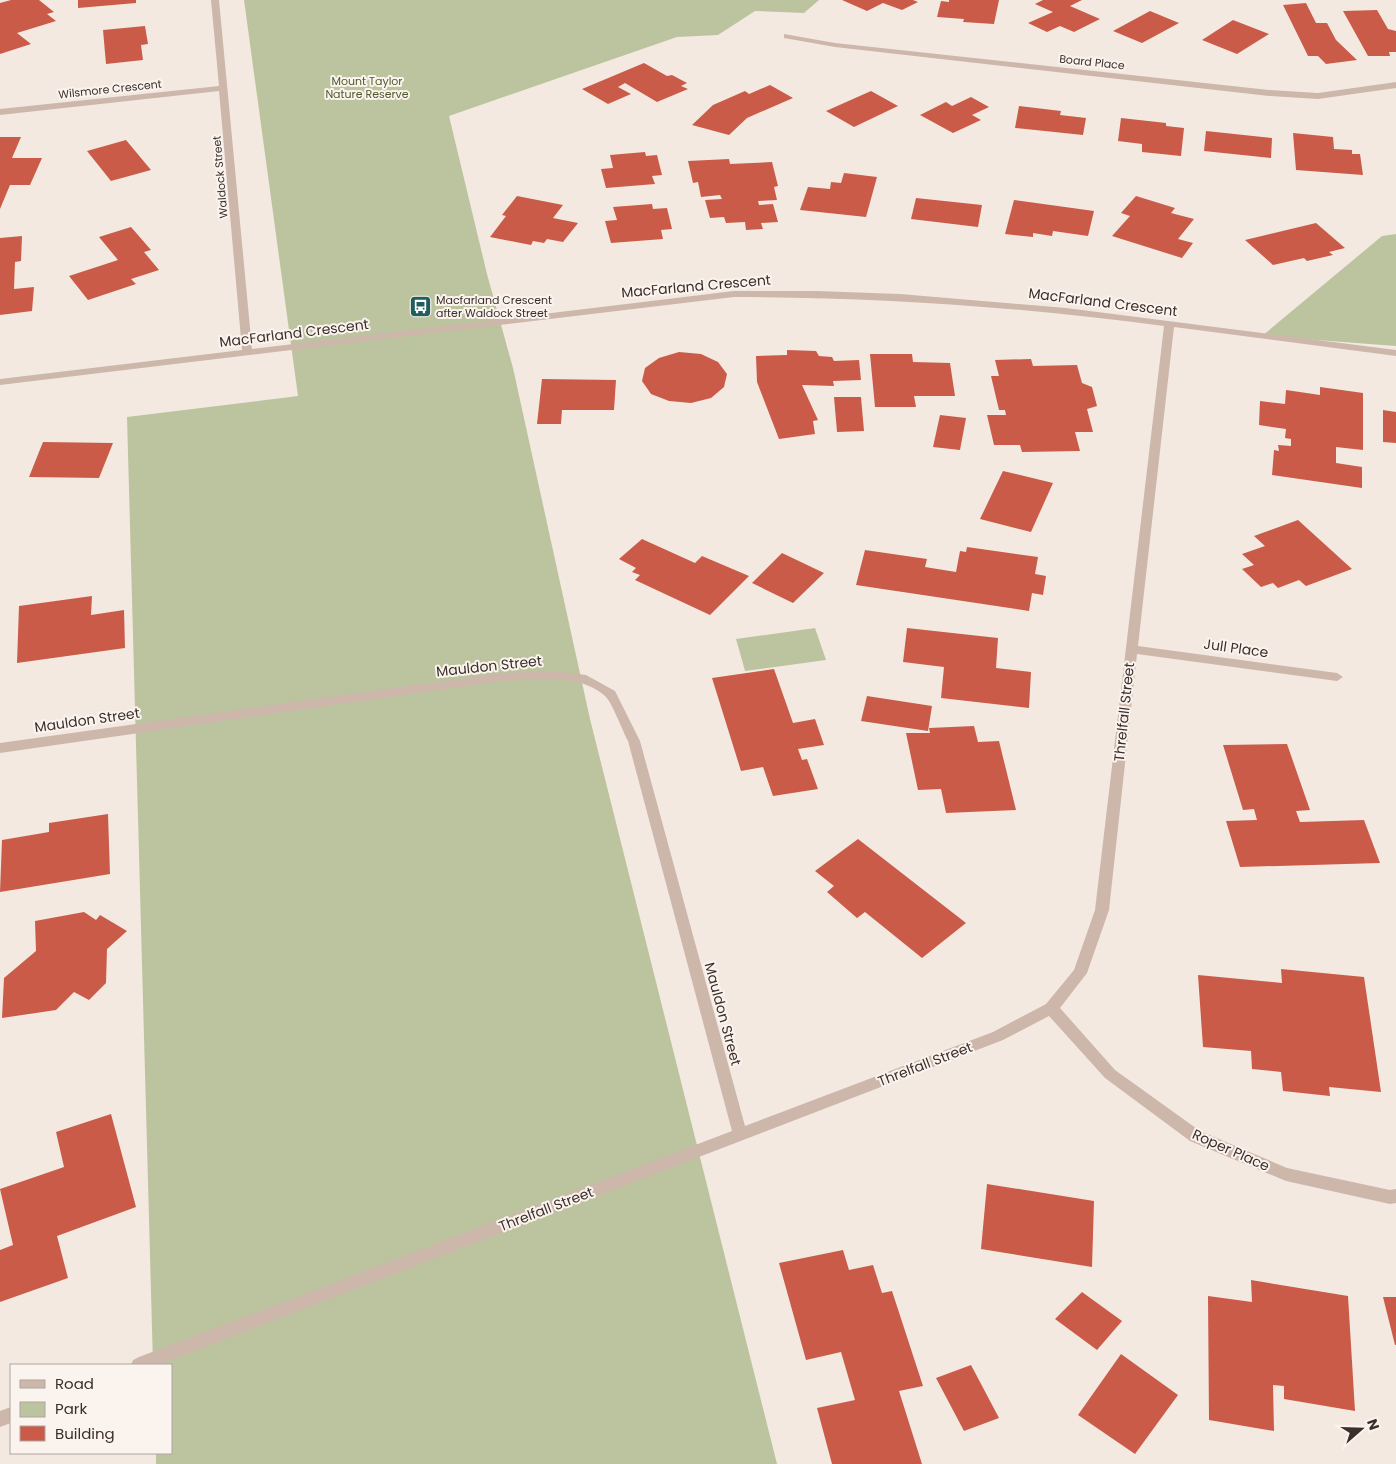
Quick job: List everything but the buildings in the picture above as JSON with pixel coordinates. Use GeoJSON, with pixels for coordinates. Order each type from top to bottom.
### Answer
{"type":"FeatureCollection","features":[{"type":"Feature","properties":{"kind":"street","name":"Waldock Street"},"geometry":{"type":"LineString","coordinates":[[215,0],[247,352]]}},
{"type":"Feature","properties":{"kind":"street","name":"Board Place"},"geometry":{"type":"LineString","coordinates":[[787,36],[835,45],[1269,93],[1318,96],[1396,85]]}},
{"type":"Feature","properties":{"kind":"street","name":"Wilsmore Crescent"},"geometry":{"type":"LineString","coordinates":[[0,112],[223,88]]}},
{"type":"Feature","properties":{"kind":"street","name":"MacFarland Crescent"},"geometry":{"type":"LineString","coordinates":[[0,382],[734,294],[816,292],[962,299],[1396,352]]}},
{"type":"Feature","properties":{"kind":"street","name":"Threlfall Street"},"geometry":{"type":"LineString","coordinates":[[142,1364],[998,1036],[1052,1008],[1080,973],[1102,910],[1169,324]]}},
{"type":"Feature","properties":{"kind":"street","name":"Jull Place"},"geometry":{"type":"LineString","coordinates":[[1131,649],[1337,677]]}},
{"type":"Feature","properties":{"kind":"street","name":"Mauldon Street"},"geometry":{"type":"LineString","coordinates":[[0,748],[501,677],[554,674],[582,678],[611,694],[634,741],[740,1134]]}},
{"type":"Feature","properties":{"kind":"street","name":"Roper Place"},"geometry":{"type":"LineString","coordinates":[[1052,1008],[1110,1074],[1194,1136],[1286,1174],[1390,1197],[1396,1196]]}},
{"type":"Feature","properties":{"kind":"green space","name":"Mount Taylor Nature Reserve"},"geometry":{"type":"Polygon","coordinates":[[[244,0],[819,0],[804,13],[755,11],[718,35],[677,37],[449,116],[487,274],[513,368],[590,719],[777,1464],[156,1464],[156,1454],[172,1454],[172,1364],[153,1364],[127,417],[298,396],[244,0]]]}},
{"type":"Feature","properties":{"kind":"green space"},"geometry":{"type":"Polygon","coordinates":[[[1396,234],[1396,346],[1262,336],[1382,236],[1396,234]]]}},
{"type":"Feature","properties":{"kind":"green space"},"geometry":{"type":"Polygon","coordinates":[[[815,628],[826,660],[745,671],[736,639],[815,628]]]}},
{"type":"Feature","properties":{"kind":"place","name":"Macfarland Crescent after Waldock Street"},"geometry":{"type":"Point","coordinates":[420,306]}}]}
